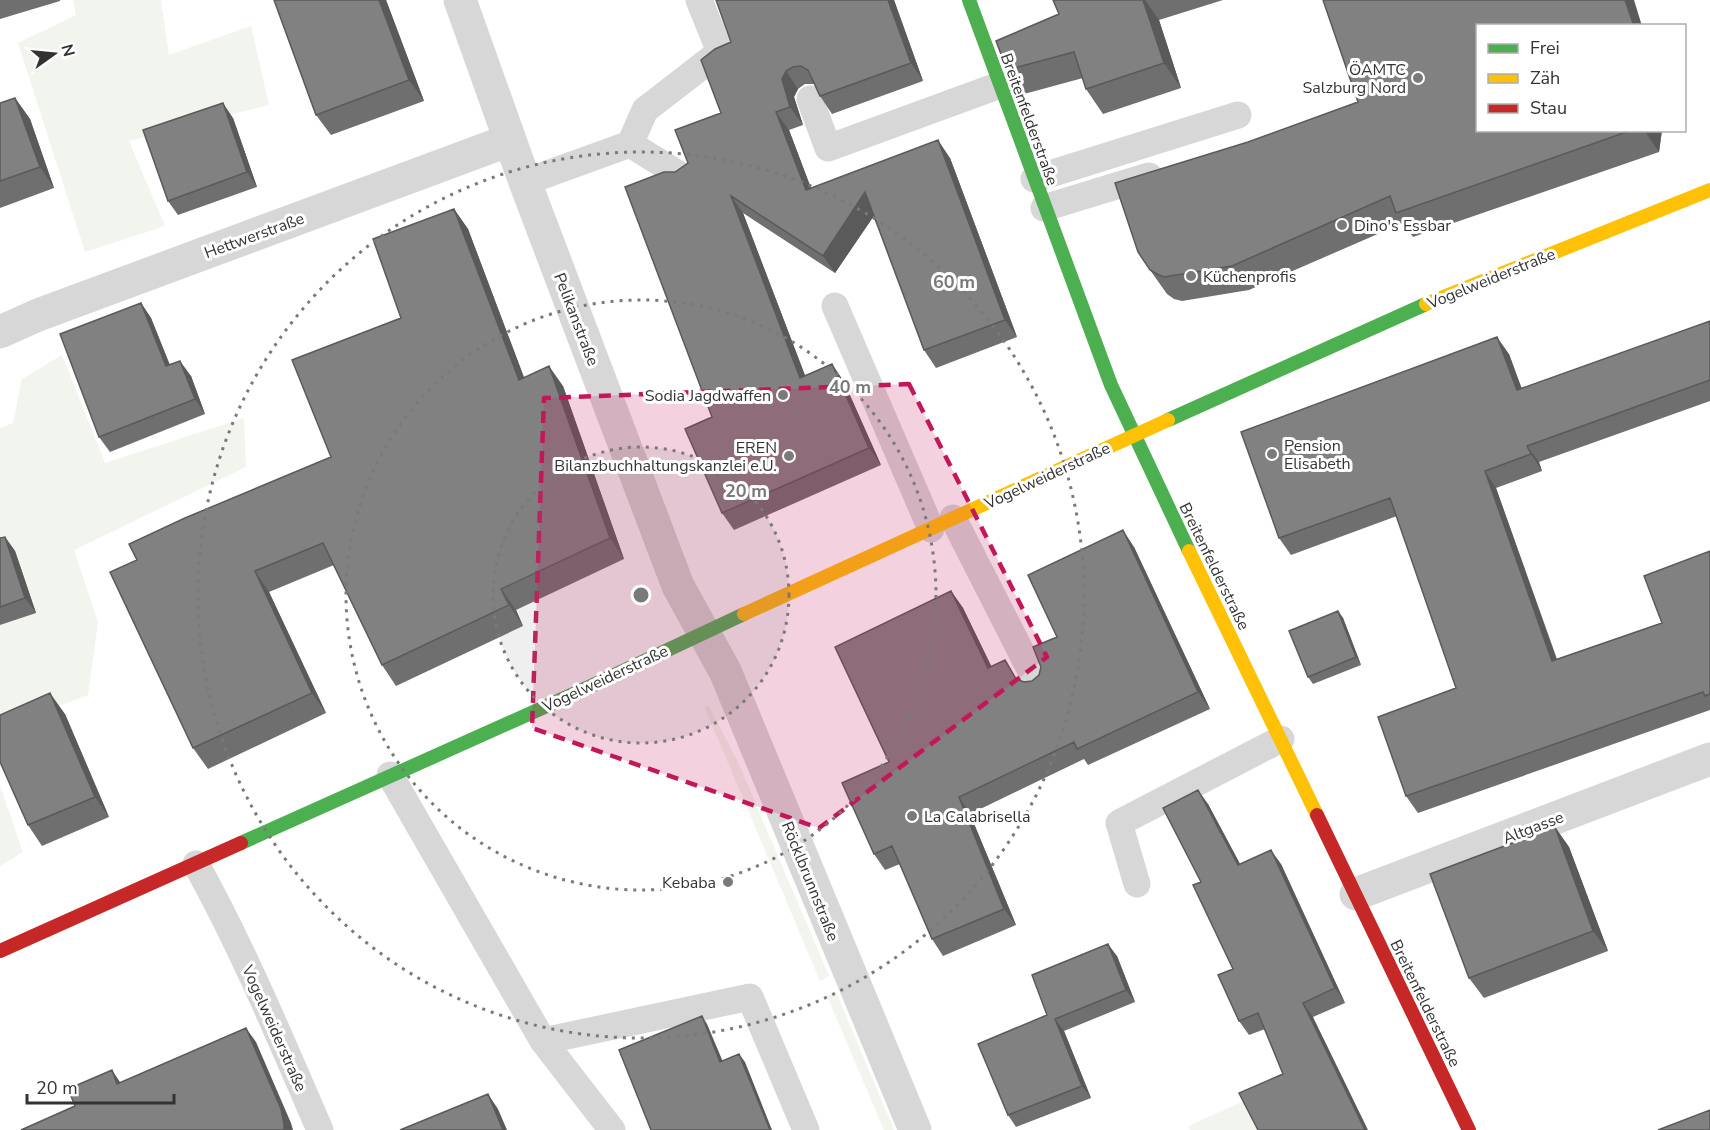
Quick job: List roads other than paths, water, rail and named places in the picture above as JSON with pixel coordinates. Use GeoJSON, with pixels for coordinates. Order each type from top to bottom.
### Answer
{"type":"FeatureCollection","features":[{"type":"Feature","properties":{"kind":"main road","name":"Breitenfelderstraße"},"geometry":{"type":"LineString","coordinates":[[969,0],[1111,386],[1469,1130]]}},
{"type":"Feature","properties":{"kind":"main road","name":"Vogelweiderstraße"},"geometry":{"type":"LineString","coordinates":[[0,951],[705,633],[1401,314],[1710,190]]}},
{"type":"Feature","properties":{"kind":"street","name":"Pelikanstraße"},"geometry":{"type":"LineString","coordinates":[[460,0],[525,182],[678,586],[705,633]]}},
{"type":"Feature","properties":{"kind":"street","name":"Hettwerstraße"},"geometry":{"type":"LineString","coordinates":[[0,332],[38,315],[510,140]]}},
{"type":"Feature","properties":{"kind":"street","name":"Röcklbrunnstraße"},"geometry":{"type":"LineString","coordinates":[[705,633],[725,671],[915,1130]]}},
{"type":"Feature","properties":{"kind":"street","name":"Altgasse"},"geometry":{"type":"LineString","coordinates":[[1356,894],[1710,759]]}},
{"type":"Feature","properties":{"kind":"lane"},"geometry":{"type":"LineString","coordinates":[[525,182],[630,144],[645,110],[720,52],[699,0]]}},
{"type":"Feature","properties":{"kind":"lane"},"geometry":{"type":"LineString","coordinates":[[810,99],[828,148],[1000,85]]}},
{"type":"Feature","properties":{"kind":"lane"},"geometry":{"type":"LineString","coordinates":[[1034,179],[1238,115]]}},
{"type":"Feature","properties":{"kind":"lane"},"geometry":{"type":"LineString","coordinates":[[630,144],[680,175]]}},
{"type":"Feature","properties":{"kind":"lane"},"geometry":{"type":"LineString","coordinates":[[1044,208],[1172,169]]}},
{"type":"Feature","properties":{"kind":"lane"},"geometry":{"type":"LineString","coordinates":[[834,306],[942,523],[1036,683]]}},
{"type":"Feature","properties":{"kind":"lane"},"geometry":{"type":"LineString","coordinates":[[1137,884],[1119,823],[1281,739]]}},
{"type":"Feature","properties":{"kind":"lane"},"geometry":{"type":"LineString","coordinates":[[390,775],[543,1041],[612,1130]]}},
{"type":"Feature","properties":{"kind":"lane","name":"Vogelweiderstraße"},"geometry":{"type":"LineString","coordinates":[[196,864],[217,901],[247,964],[320,1130]]}},
{"type":"Feature","properties":{"kind":"lane"},"geometry":{"type":"LineString","coordinates":[[543,1041],[750,997],[806,1130]]}},
{"type":"Feature","properties":{"kind":"place","name":"ÖAMTC Salzburg Nord"},"geometry":{"type":"Point","coordinates":[1418,78]}},
{"type":"Feature","properties":{"kind":"place","name":"Dino's Essbar"},"geometry":{"type":"Point","coordinates":[1342,225]}},
{"type":"Feature","properties":{"kind":"place","name":"Küchenprofis"},"geometry":{"type":"Point","coordinates":[1191,276]}},
{"type":"Feature","properties":{"kind":"place","name":"Sodia Jagdwaffen"},"geometry":{"type":"Point","coordinates":[783,395]}},
{"type":"Feature","properties":{"kind":"place","name":"Pension Elisabeth"},"geometry":{"type":"Point","coordinates":[1272,454]}},
{"type":"Feature","properties":{"kind":"place","name":"EREN Bilanzbuchhaltungskanzlei e.U."},"geometry":{"type":"Point","coordinates":[789,456]}},
{"type":"Feature","properties":{"kind":"place","name":"La Calabrisella"},"geometry":{"type":"Point","coordinates":[912,816]}},
{"type":"Feature","properties":{"kind":"place","name":"Kebaba"},"geometry":{"type":"Point","coordinates":[728,882]}}]}
